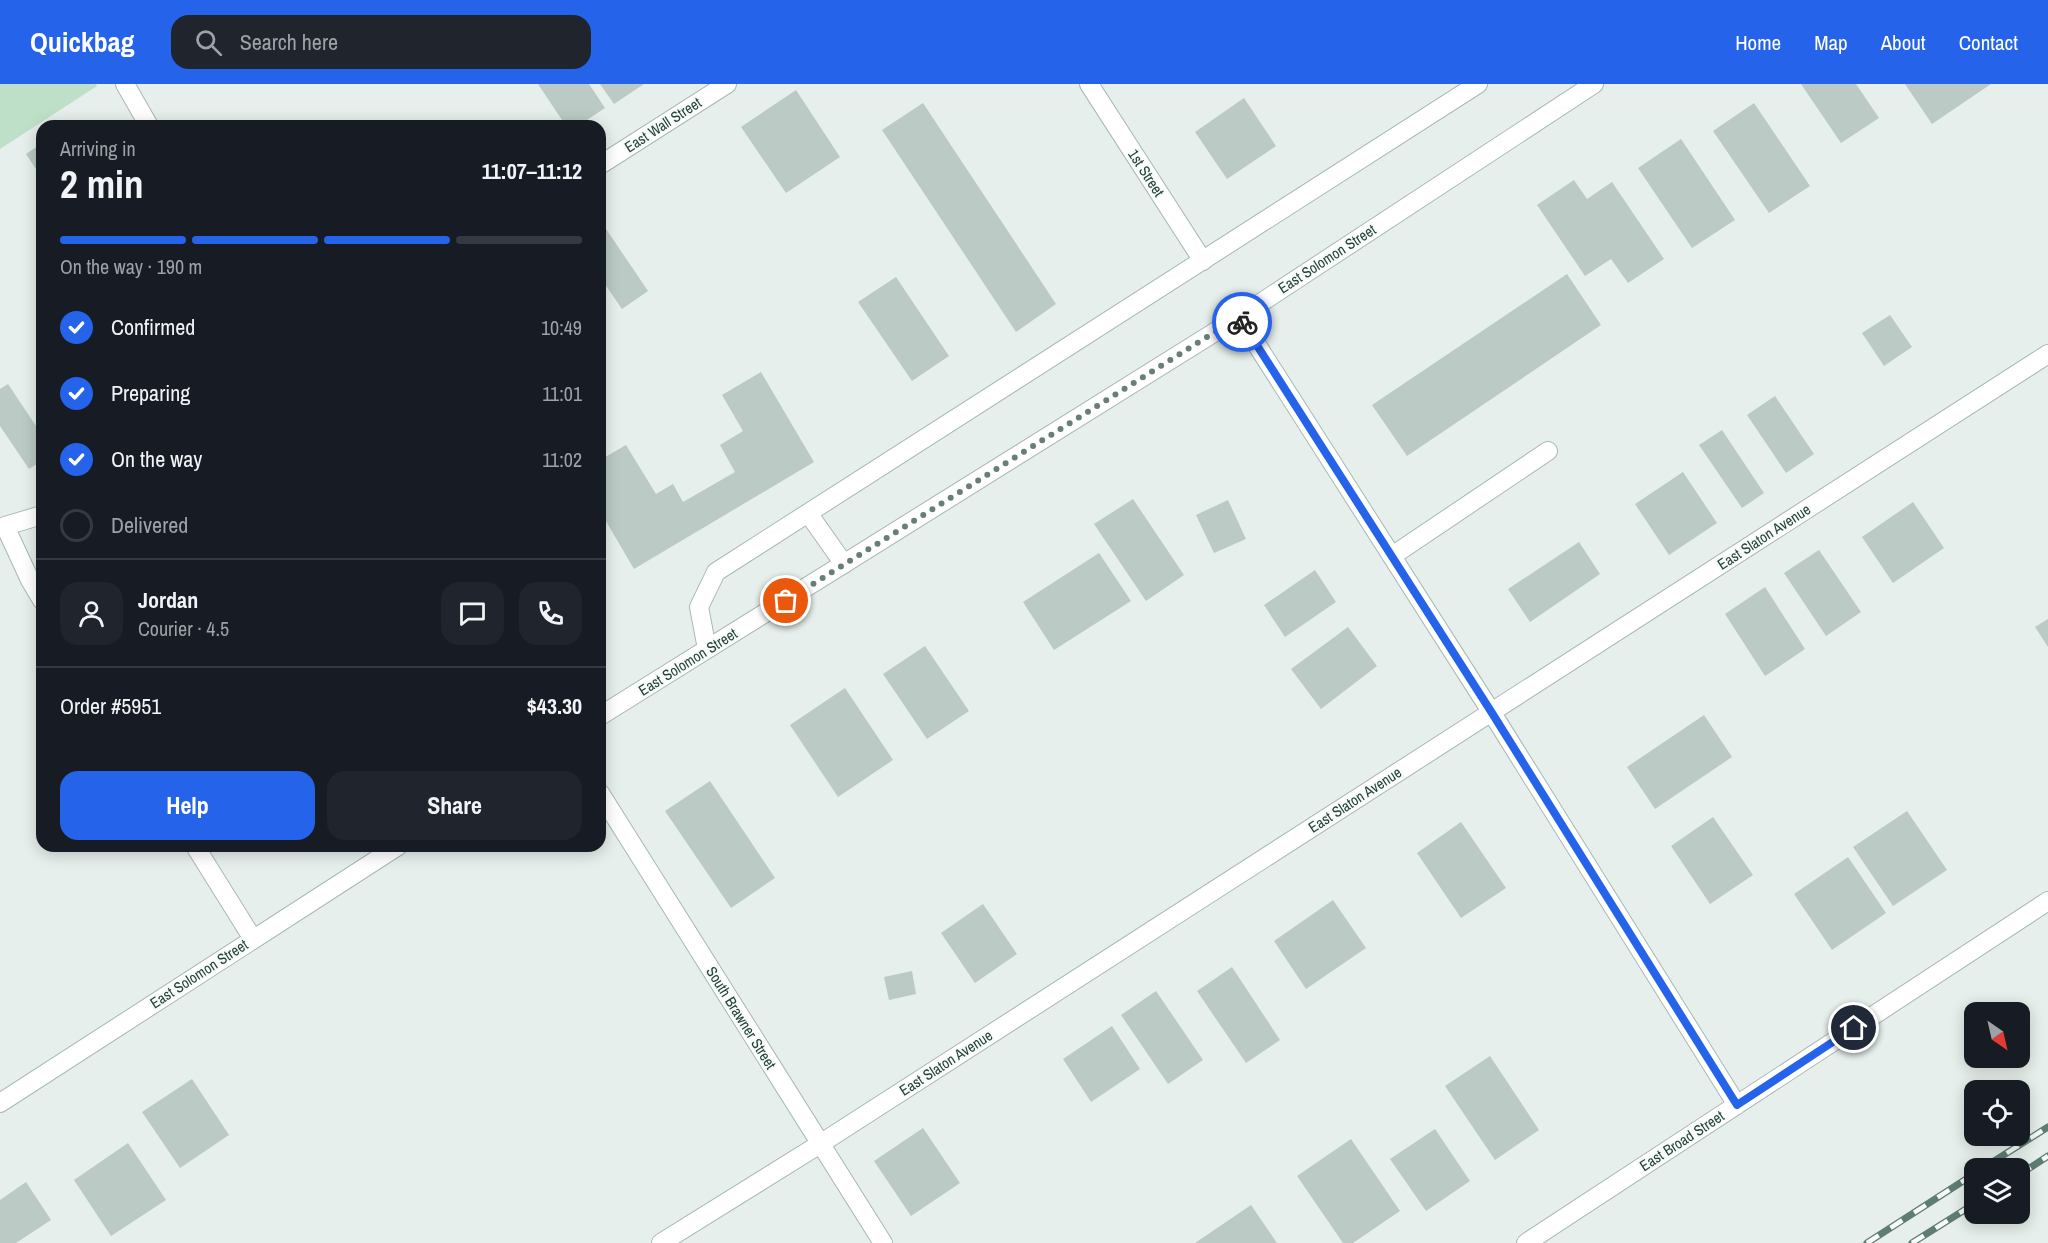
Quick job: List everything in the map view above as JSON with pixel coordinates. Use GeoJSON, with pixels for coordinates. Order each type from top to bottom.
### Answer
{"type":"FeatureCollection","features":[{"type":"Feature","properties":{"kind":"street"},"geometry":{"type":"LineString","coordinates":[[125,84],[146,120]]}},
{"type":"Feature","properties":{"kind":"street","name":"East Wall Street"},"geometry":{"type":"LineString","coordinates":[[606,161],[727,84]]}},
{"type":"Feature","properties":{"kind":"street","name":"1st Street"},"geometry":{"type":"LineString","coordinates":[[1089,84],[1203,261]]}},
{"type":"Feature","properties":{"kind":"street"},"geometry":{"type":"LineString","coordinates":[[707,649],[699,607],[716,572],[1478,84]]}},
{"type":"Feature","properties":{"kind":"street","name":"East Solomon Street"},"geometry":{"type":"LineString","coordinates":[[606,712],[1239,317],[1594,84]]}},
{"type":"Feature","properties":{"kind":"street"},"geometry":{"type":"LineString","coordinates":[[1239,317],[1492,713],[1737,1105]]}},
{"type":"Feature","properties":{"kind":"street","name":"East Slaton Avenue"},"geometry":{"type":"LineString","coordinates":[[661,1243],[820,1144],[2048,354]]}},
{"type":"Feature","properties":{"kind":"street"},"geometry":{"type":"LineString","coordinates":[[1392,556],[1548,451]]}},
{"type":"Feature","properties":{"kind":"street"},"geometry":{"type":"LineString","coordinates":[[808,513],[844,564]]}},
{"type":"Feature","properties":{"kind":"street"},"geometry":{"type":"LineString","coordinates":[[36,516],[3,525],[36,590]]}},
{"type":"Feature","properties":{"kind":"street","name":"South Brawner Street"},"geometry":{"type":"LineString","coordinates":[[606,803],[883,1243]]}},
{"type":"Feature","properties":{"kind":"street"},"geometry":{"type":"LineString","coordinates":[[199,852],[253,939]]}},
{"type":"Feature","properties":{"kind":"street","name":"East Solomon Street"},"geometry":{"type":"LineString","coordinates":[[0,1102],[389,852]]}},
{"type":"Feature","properties":{"kind":"street","name":"East Broad Street"},"geometry":{"type":"LineString","coordinates":[[1526,1243],[2048,901]]}},
{"type":"Feature","properties":{"kind":"green space"},"geometry":{"type":"Polygon","coordinates":[[[0,84],[96,84],[97,86],[45,120],[36,120],[36,126],[0,149],[0,84]]]}},
{"type":"Feature","properties":{"kind":"building"},"geometry":{"type":"Polygon","coordinates":[[[538,84],[589,84],[605,108],[587,120],[562,120],[538,84]]]}},
{"type":"Feature","properties":{"kind":"building"},"geometry":{"type":"Polygon","coordinates":[[[600,84],[644,84],[614,104],[600,84]]]}},
{"type":"Feature","properties":{"kind":"building"},"geometry":{"type":"Polygon","coordinates":[[[1801,84],[1856,84],[1879,118],[1841,143],[1801,84]]]}},
{"type":"Feature","properties":{"kind":"building"},"geometry":{"type":"Polygon","coordinates":[[[1905,84],[1991,84],[1932,124],[1905,84]]]}},
{"type":"Feature","properties":{"kind":"building"},"geometry":{"type":"Polygon","coordinates":[[[796,90],[840,157],[786,193],[741,127],[796,90]]]}},
{"type":"Feature","properties":{"kind":"building"},"geometry":{"type":"Polygon","coordinates":[[[1244,98],[1276,146],[1227,179],[1195,132],[1244,98]]]}},
{"type":"Feature","properties":{"kind":"building"},"geometry":{"type":"Polygon","coordinates":[[[923,103],[1056,304],[1016,332],[882,130],[923,103]]]}},
{"type":"Feature","properties":{"kind":"building"},"geometry":{"type":"Polygon","coordinates":[[[1754,103],[1810,186],[1769,213],[1713,131],[1754,103]]]}},
{"type":"Feature","properties":{"kind":"building"},"geometry":{"type":"Polygon","coordinates":[[[1681,139],[1735,220],[1692,248],[1638,168],[1681,139]]]}},
{"type":"Feature","properties":{"kind":"building"},"geometry":{"type":"Polygon","coordinates":[[[36,147],[36,169],[26,154],[36,147]]]}},
{"type":"Feature","properties":{"kind":"building"},"geometry":{"type":"Polygon","coordinates":[[[1574,180],[1587,199],[1612,182],[1664,259],[1628,283],[1611,259],[1585,276],[1537,205],[1574,180]]]}},
{"type":"Feature","properties":{"kind":"building"},"geometry":{"type":"Polygon","coordinates":[[[606,229],[648,291],[622,309],[606,286],[606,229]]]}},
{"type":"Feature","properties":{"kind":"building"},"geometry":{"type":"Polygon","coordinates":[[[1567,274],[1601,325],[1407,456],[1372,405],[1567,274]]]}},
{"type":"Feature","properties":{"kind":"building"},"geometry":{"type":"Polygon","coordinates":[[[896,277],[949,356],[912,381],[858,302],[896,277]]]}},
{"type":"Feature","properties":{"kind":"building"},"geometry":{"type":"Polygon","coordinates":[[[1890,315],[1912,347],[1884,366],[1862,333],[1890,315]]]}},
{"type":"Feature","properties":{"kind":"building"},"geometry":{"type":"Polygon","coordinates":[[[761,372],[814,462],[634,569],[606,521],[606,457],[626,445],[656,494],[673,484],[683,502],[735,472],[720,445],[743,431],[722,395],[761,372]]]}},
{"type":"Feature","properties":{"kind":"building"},"geometry":{"type":"Polygon","coordinates":[[[8,384],[36,426],[36,465],[29,469],[0,426],[0,389],[8,384]]]}},
{"type":"Feature","properties":{"kind":"building"},"geometry":{"type":"Polygon","coordinates":[[[1775,396],[1814,454],[1786,473],[1747,415],[1775,396]]]}},
{"type":"Feature","properties":{"kind":"building"},"geometry":{"type":"Polygon","coordinates":[[[1722,430],[1764,493],[1742,508],[1699,445],[1722,430]]]}},
{"type":"Feature","properties":{"kind":"building"},"geometry":{"type":"Polygon","coordinates":[[[1683,472],[1717,523],[1669,555],[1635,504],[1683,472]]]}},
{"type":"Feature","properties":{"kind":"building"},"geometry":{"type":"Polygon","coordinates":[[[1133,499],[1184,575],[1146,601],[1094,524],[1133,499]]]}},
{"type":"Feature","properties":{"kind":"building"},"geometry":{"type":"Polygon","coordinates":[[[1228,500],[1246,539],[1214,553],[1196,515],[1228,500]]]}},
{"type":"Feature","properties":{"kind":"building"},"geometry":{"type":"Polygon","coordinates":[[[1913,502],[1944,548],[1893,583],[1862,537],[1913,502]]]}},
{"type":"Feature","properties":{"kind":"building"},"geometry":{"type":"Polygon","coordinates":[[[1579,542],[1600,574],[1530,622],[1508,589],[1579,542]]]}},
{"type":"Feature","properties":{"kind":"building"},"geometry":{"type":"Polygon","coordinates":[[[1819,550],[1861,612],[1826,636],[1784,573],[1819,550]]]}},
{"type":"Feature","properties":{"kind":"building"},"geometry":{"type":"Polygon","coordinates":[[[1099,553],[1131,601],[1054,650],[1023,602],[1099,553]]]}},
{"type":"Feature","properties":{"kind":"building"},"geometry":{"type":"Polygon","coordinates":[[[1315,570],[1336,602],[1285,637],[1264,605],[1315,570]]]}},
{"type":"Feature","properties":{"kind":"building"},"geometry":{"type":"Polygon","coordinates":[[[1765,587],[1805,649],[1765,676],[1725,614],[1765,587]]]}},
{"type":"Feature","properties":{"kind":"building"},"geometry":{"type":"Polygon","coordinates":[[[2048,619],[2048,647],[2035,627],[2048,619]]]}},
{"type":"Feature","properties":{"kind":"building"},"geometry":{"type":"Polygon","coordinates":[[[1348,627],[1377,666],[1321,709],[1291,669],[1348,627]]]}},
{"type":"Feature","properties":{"kind":"building"},"geometry":{"type":"Polygon","coordinates":[[[925,646],[969,711],[927,739],[883,674],[925,646]]]}},
{"type":"Feature","properties":{"kind":"building"},"geometry":{"type":"Polygon","coordinates":[[[845,688],[893,760],[838,797],[790,725],[845,688]]]}},
{"type":"Feature","properties":{"kind":"building"},"geometry":{"type":"Polygon","coordinates":[[[1704,715],[1732,757],[1655,809],[1627,767],[1704,715]]]}},
{"type":"Feature","properties":{"kind":"building"},"geometry":{"type":"Polygon","coordinates":[[[710,781],[775,878],[731,908],[665,811],[710,781]]]}},
{"type":"Feature","properties":{"kind":"building"},"geometry":{"type":"Polygon","coordinates":[[[1907,811],[1947,870],[1893,906],[1853,847],[1907,811]]]}},
{"type":"Feature","properties":{"kind":"building"},"geometry":{"type":"Polygon","coordinates":[[[1713,817],[1753,875],[1710,904],[1671,846],[1713,817]]]}},
{"type":"Feature","properties":{"kind":"building"},"geometry":{"type":"Polygon","coordinates":[[[1461,822],[1506,888],[1461,918],[1417,853],[1461,822]]]}},
{"type":"Feature","properties":{"kind":"building"},"geometry":{"type":"Polygon","coordinates":[[[1848,857],[1886,913],[1832,950],[1794,894],[1848,857]]]}},
{"type":"Feature","properties":{"kind":"building"},"geometry":{"type":"Polygon","coordinates":[[[1333,900],[1366,948],[1306,989],[1274,941],[1333,900]]]}},
{"type":"Feature","properties":{"kind":"building"},"geometry":{"type":"Polygon","coordinates":[[[983,904],[1017,954],[975,983],[941,933],[983,904]]]}},
{"type":"Feature","properties":{"kind":"building"},"geometry":{"type":"Polygon","coordinates":[[[1232,967],[1280,1040],[1246,1063],[1197,991],[1232,967]]]}},
{"type":"Feature","properties":{"kind":"building"},"geometry":{"type":"Polygon","coordinates":[[[912,971],[916,994],[889,1000],[884,977],[912,971]]]}},
{"type":"Feature","properties":{"kind":"building"},"geometry":{"type":"Polygon","coordinates":[[[1156,991],[1203,1060],[1168,1084],[1121,1015],[1156,991]]]}},
{"type":"Feature","properties":{"kind":"building"},"geometry":{"type":"Polygon","coordinates":[[[1112,1026],[1140,1069],[1091,1102],[1063,1059],[1112,1026]]]}},
{"type":"Feature","properties":{"kind":"building"},"geometry":{"type":"Polygon","coordinates":[[[1490,1056],[1539,1130],[1495,1160],[1445,1086],[1490,1056]]]}},
{"type":"Feature","properties":{"kind":"building"},"geometry":{"type":"Polygon","coordinates":[[[192,1079],[229,1135],[180,1168],[142,1112],[192,1079]]]}},
{"type":"Feature","properties":{"kind":"building"},"geometry":{"type":"Polygon","coordinates":[[[923,1128],[960,1183],[911,1216],[874,1161],[923,1128]]]}},
{"type":"Feature","properties":{"kind":"building"},"geometry":{"type":"Polygon","coordinates":[[[1435,1129],[1470,1181],[1426,1211],[1390,1159],[1435,1129]]]}},
{"type":"Feature","properties":{"kind":"building"},"geometry":{"type":"Polygon","coordinates":[[[1351,1139],[1400,1211],[1353,1243],[1343,1243],[1297,1176],[1351,1139]]]}},
{"type":"Feature","properties":{"kind":"building"},"geometry":{"type":"Polygon","coordinates":[[[128,1143],[166,1200],[111,1236],[74,1180],[128,1143]]]}},
{"type":"Feature","properties":{"kind":"building"},"geometry":{"type":"Polygon","coordinates":[[[26,1182],[51,1220],[16,1243],[0,1243],[0,1200],[26,1182]]]}},
{"type":"Feature","properties":{"kind":"building"},"geometry":{"type":"Polygon","coordinates":[[[1251,1205],[1277,1243],[1195,1243],[1251,1205]]]}},
{"type":"Feature","properties":{"kind":"railway"},"geometry":{"type":"LineString","coordinates":[[1999,1158],[2048,1127]]}},
{"type":"Feature","properties":{"kind":"railway"},"geometry":{"type":"LineString","coordinates":[[2030,1168],[2048,1156]]}},
{"type":"Feature","properties":{"kind":"railway"},"geometry":{"type":"LineString","coordinates":[[1867,1243],[1964,1180]]}},
{"type":"Feature","properties":{"kind":"railway"},"geometry":{"type":"LineString","coordinates":[[1912,1243],[1964,1210]]}},
{"type":"Feature","properties":{"kind":"way so far"},"geometry":{"type":"LineString","coordinates":[[786,601],[1239,317],[1242,322]]}},
{"type":"Feature","properties":{"kind":"route"},"geometry":{"type":"LineString","coordinates":[[1242,322],[1492,713],[1737,1105],[1854,1028]]}}]}
